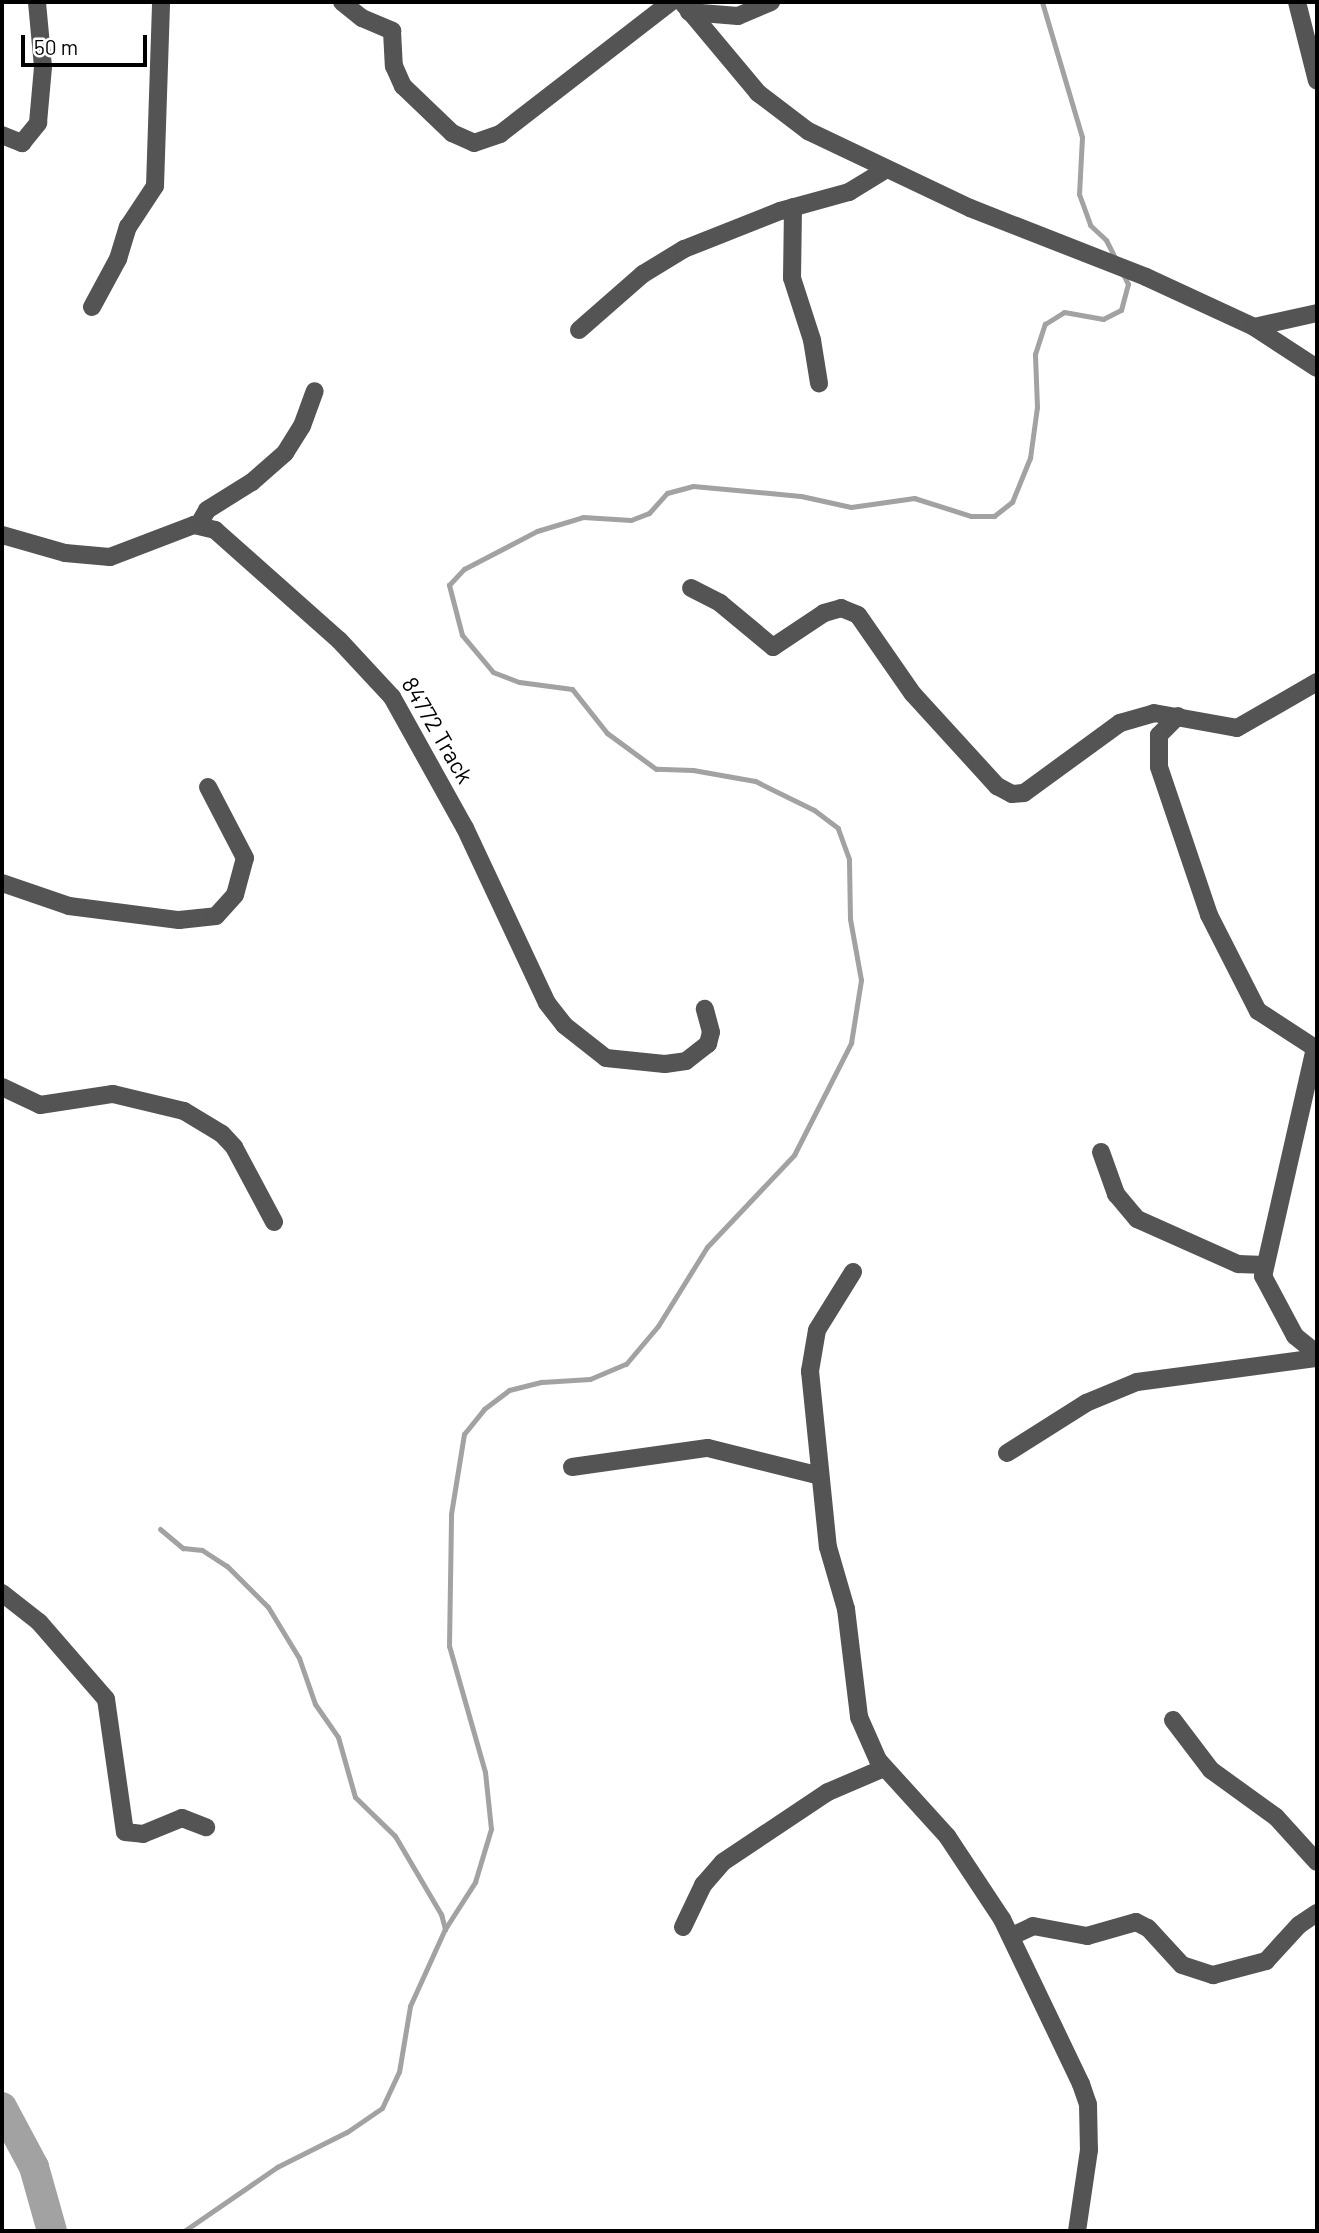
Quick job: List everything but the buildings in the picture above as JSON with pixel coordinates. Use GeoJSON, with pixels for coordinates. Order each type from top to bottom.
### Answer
{"type":"FeatureCollection","features":[{"type":"Feature","properties":{"kind":"street"},"geometry":{"type":"LineString","coordinates":[[2,135],[22,143],[38,123],[43,67],[37,2]]}},
{"type":"Feature","properties":{"kind":"street"},"geometry":{"type":"LineString","coordinates":[[92,307],[118,259],[128,227],[155,186],[160,2]]}},
{"type":"Feature","properties":{"kind":"street"},"geometry":{"type":"LineString","coordinates":[[342,2],[362,18],[392,32],[394,66],[403,86],[452,133],[474,144],[500,134],[671,2]]}},
{"type":"Feature","properties":{"kind":"street"},"geometry":{"type":"LineString","coordinates":[[686,7],[738,16],[771,2]]}},
{"type":"Feature","properties":{"kind":"street"},"geometry":{"type":"LineString","coordinates":[[1297,2],[1317,81]]}},
{"type":"Feature","properties":{"kind":"street"},"geometry":{"type":"LineString","coordinates":[[686,7],[732,67],[786,117],[885,170],[1037,237],[1146,277],[1254,327],[1317,368]]}},
{"type":"Feature","properties":{"kind":"street"},"geometry":{"type":"LineString","coordinates":[[579,330],[660,263],[702,241],[793,207],[849,192],[885,170]]}},
{"type":"Feature","properties":{"kind":"street"},"geometry":{"type":"LineString","coordinates":[[793,207],[792,278],[812,340],[819,383]]}},
{"type":"Feature","properties":{"kind":"street"},"geometry":{"type":"LineString","coordinates":[[1254,327],[1317,313]]}},
{"type":"Feature","properties":{"kind":"street"},"geometry":{"type":"LineString","coordinates":[[2,535],[65,553],[110,557],[199,524],[207,510],[252,482],[285,453],[302,426],[315,391]]}},
{"type":"Feature","properties":{"kind":"street","name":"84772 Track"},"geometry":{"type":"LineString","coordinates":[[199,524],[215,530],[264,569],[393,697],[465,828],[547,1003],[564,1025],[606,1058],[665,1064],[699,1055],[708,1044],[711,1032],[705,1009]]}},
{"type":"Feature","properties":{"kind":"street"},"geometry":{"type":"LineString","coordinates":[[691,588],[720,603],[773,647],[824,613],[841,608],[858,615],[913,694],[997,786],[1012,794],[1024,793],[1120,723],[1154,713],[1178,716],[1218,728],[1237,728],[1317,682]]}},
{"type":"Feature","properties":{"kind":"street"},"geometry":{"type":"LineString","coordinates":[[1178,716],[1159,734],[1157,753],[1209,915],[1258,1011],[1315,1048],[1265,1265],[1265,1283],[1288,1325],[1317,1356]]}},
{"type":"Feature","properties":{"kind":"street"},"geometry":{"type":"LineString","coordinates":[[2,883],[69,905],[179,920],[216,916],[235,895],[245,858],[208,787]]}},
{"type":"Feature","properties":{"kind":"street"},"geometry":{"type":"LineString","coordinates":[[2,1088],[40,1105],[113,1094],[134,1095],[184,1111],[213,1128],[234,1147],[274,1222]]}},
{"type":"Feature","properties":{"kind":"street"},"geometry":{"type":"LineString","coordinates":[[1101,1152],[1116,1194],[1137,1219],[1238,1264],[1265,1265]]}},
{"type":"Feature","properties":{"kind":"street"},"geometry":{"type":"LineString","coordinates":[[853,1272],[824,1315],[812,1350],[811,1387],[828,1547],[850,1635],[859,1717],[884,1768],[947,1836],[1012,1936],[1087,2104],[1089,2150],[1077,2231]]}},
{"type":"Feature","properties":{"kind":"street"},"geometry":{"type":"LineString","coordinates":[[1007,1453],[1086,1403],[1137,1382],[1317,1356]]}},
{"type":"Feature","properties":{"kind":"street"},"geometry":{"type":"LineString","coordinates":[[572,1466],[708,1448],[820,1476]]}},
{"type":"Feature","properties":{"kind":"street"},"geometry":{"type":"LineString","coordinates":[[2,1593],[39,1622],[106,1699],[125,1832],[143,1834],[182,1818],[206,1827]]}},
{"type":"Feature","properties":{"kind":"street"},"geometry":{"type":"LineString","coordinates":[[1173,1720],[1211,1770],[1276,1818],[1317,1862]]}},
{"type":"Feature","properties":{"kind":"street"},"geometry":{"type":"LineString","coordinates":[[683,1927],[703,1885],[723,1862],[828,1792],[884,1768]]}},
{"type":"Feature","properties":{"kind":"street"},"geometry":{"type":"LineString","coordinates":[[1012,1936],[1032,1926],[1087,1936],[1136,1922],[1148,1928],[1182,1965],[1213,1975],[1266,1961],[1298,1925],[1317,1913]]}},
{"type":"Feature","properties":{"kind":"waterway"},"geometry":{"type":"LineString","coordinates":[[1042,2],[1082,137],[1079,194],[1090,225],[1106,240],[1115,258]]}},
{"type":"Feature","properties":{"kind":"waterway"},"geometry":{"type":"LineString","coordinates":[[184,2231],[277,2167],[347,2132],[382,2108],[399,2072],[410,2006],[445,1929],[475,1882],[491,1829],[485,1772],[449,1646],[451,1514],[464,1434],[484,1409],[509,1390],[542,1382],[590,1379],[626,1364],[658,1326],[707,1247],[794,1155],[851,1043],[861,980],[850,919],[849,859],[838,828],[814,810],[755,781],[693,770],[656,769],[607,733],[572,689],[519,682],[493,672],[462,635],[449,585],[464,569],[537,531],[583,517],[631,520],[649,513],[667,493],[693,486],[801,496],[851,507],[914,498],[971,516],[994,516],[1012,502],[1030,458],[1037,407],[1035,354],[1045,324],[1064,312],[1103,319],[1121,310],[1128,284],[1123,274]]}},
{"type":"Feature","properties":{"kind":"waterway"},"geometry":{"type":"LineString","coordinates":[[160,1529],[183,1548],[202,1550],[227,1566],[268,1607],[299,1658],[315,1704],[338,1737],[355,1797],[395,1836],[441,1914],[445,1929]]}},
{"type":"Feature","properties":{"kind":"waterway"},"geometry":{"type":"LineString","coordinates":[[2,2107],[34,2167],[52,2231]]}}]}
